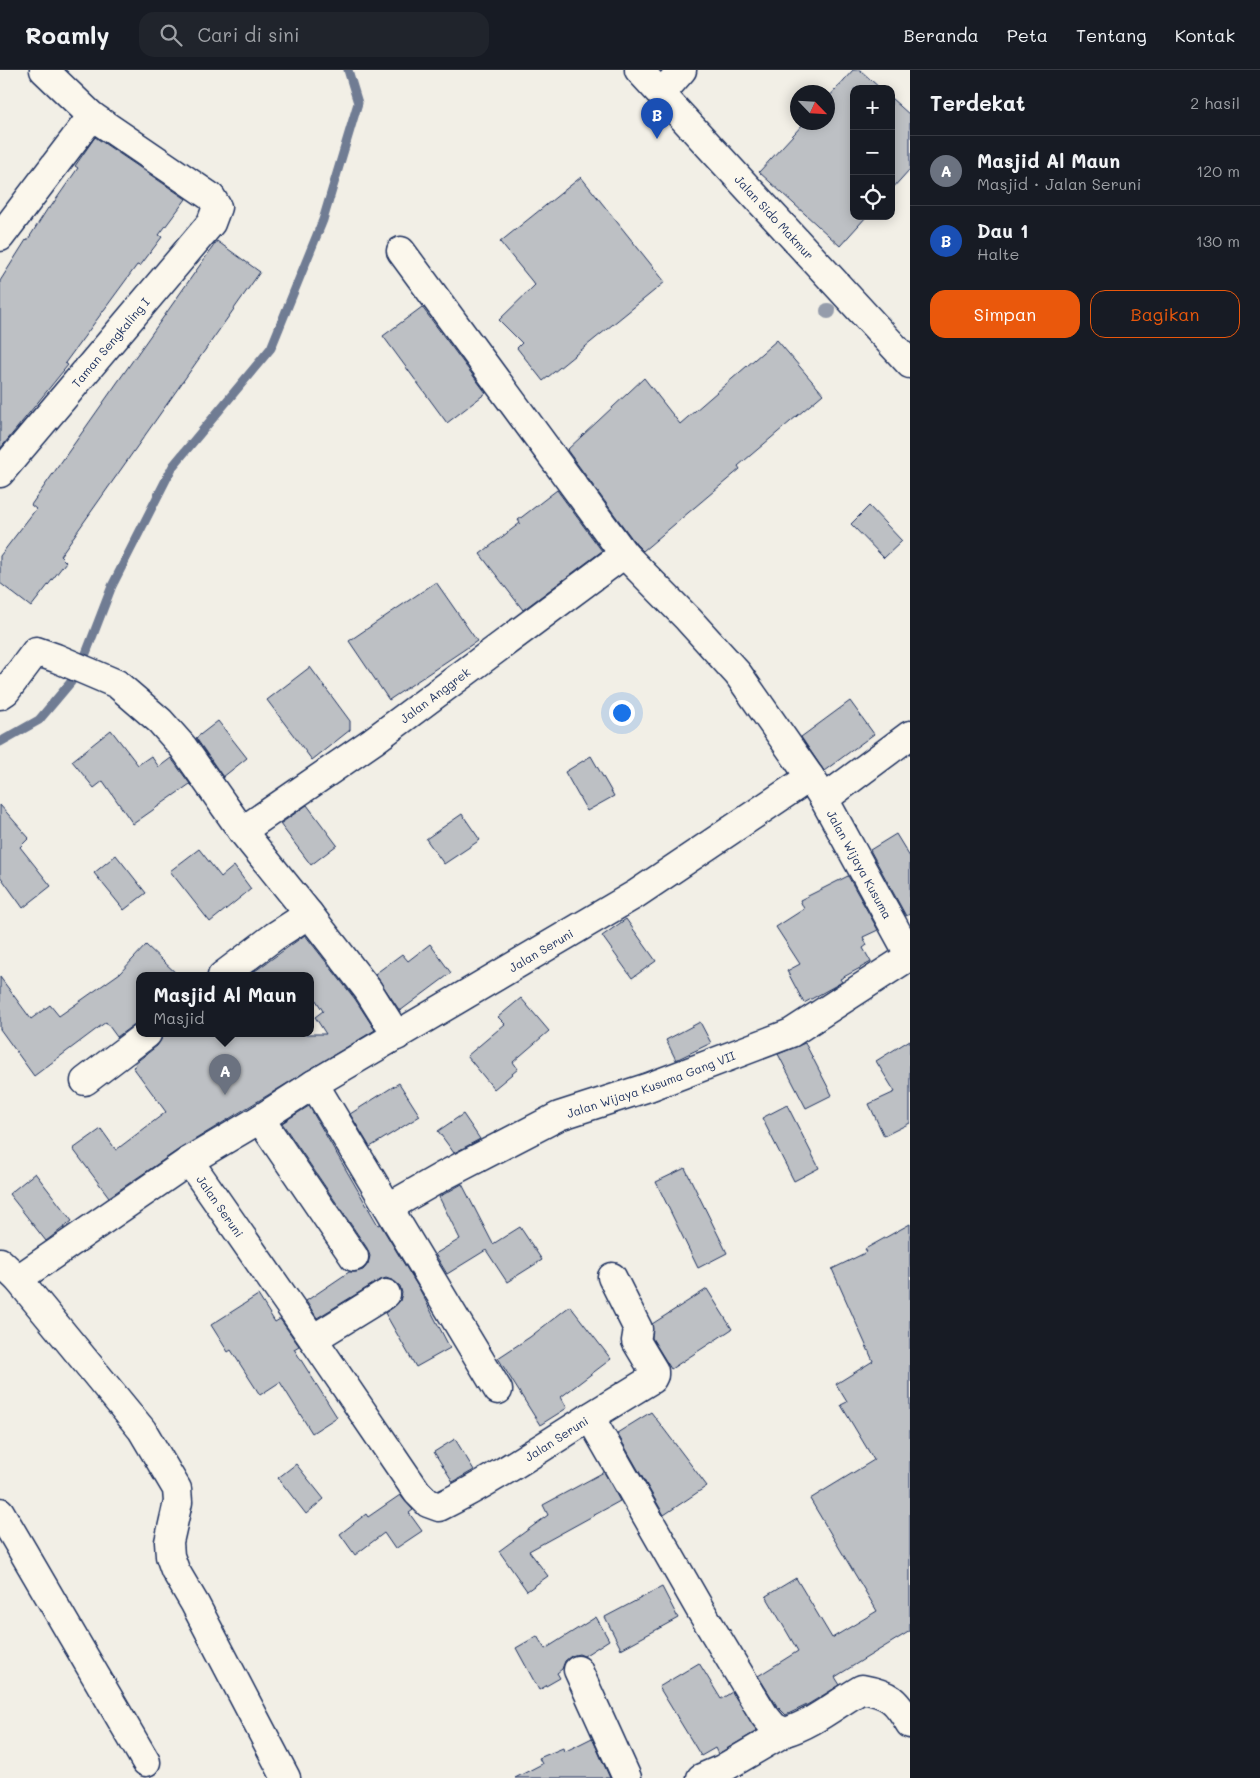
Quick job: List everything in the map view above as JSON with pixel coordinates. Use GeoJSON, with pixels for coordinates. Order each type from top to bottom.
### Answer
{"type":"FeatureCollection","features":[{"type":"Feature","properties":{"kind":"street"},"geometry":{"type":"LineString","coordinates":[[0,237],[92,116],[44,70]]}},
{"type":"Feature","properties":{"kind":"street","name":"Jalan Sido Makmur"},"geometry":{"type":"LineString","coordinates":[[639,70],[910,364]]}},
{"type":"Feature","properties":{"kind":"street"},"geometry":{"type":"LineString","coordinates":[[661,94],[682,70]]}},
{"type":"Feature","properties":{"kind":"street","name":"Taman Sengkaling I"},"geometry":{"type":"LineString","coordinates":[[0,473],[211,223],[217,208],[211,197],[92,116]]}},
{"type":"Feature","properties":{"kind":"street","name":"Jalan Wijaya Kusuma"},"geometry":{"type":"LineString","coordinates":[[401,251],[624,554],[688,619],[738,674],[817,788],[910,956]]}},
{"type":"Feature","properties":{"kind":"street","name":"Jalan Anggrek"},"geometry":{"type":"LineString","coordinates":[[242,831],[373,741],[624,554]]}},
{"type":"Feature","properties":{"kind":"street"},"geometry":{"type":"LineString","coordinates":[[0,695],[6,691],[36,651],[117,684],[160,721],[183,747],[242,831],[368,990],[397,1036]]}},
{"type":"Feature","properties":{"kind":"street","name":"Jalan Seruni"},"geometry":{"type":"LineString","coordinates":[[9,1271],[260,1119],[314,1084],[910,735]]}},
{"type":"Feature","properties":{"kind":"street"},"geometry":{"type":"LineString","coordinates":[[227,972],[309,914]]}},
{"type":"Feature","properties":{"kind":"street","name":"Jalan Wijaya Kusuma Gang VII"},"geometry":{"type":"LineString","coordinates":[[389,1207],[445,1174],[559,1116],[649,1087],[791,1033],[910,956]]}},
{"type":"Feature","properties":{"kind":"street"},"geometry":{"type":"LineString","coordinates":[[85,1081],[143,1037]]}},
{"type":"Feature","properties":{"kind":"street"},"geometry":{"type":"LineString","coordinates":[[314,1084],[498,1390]]}},
{"type":"Feature","properties":{"kind":"street"},"geometry":{"type":"LineString","coordinates":[[260,1119],[354,1257]]}},
{"type":"Feature","properties":{"kind":"street","name":"Jalan Seruni"},"geometry":{"type":"LineString","coordinates":[[189,1161],[313,1339],[416,1492],[428,1503],[439,1507],[505,1471],[590,1417],[701,1611],[764,1715],[774,1727],[785,1732]]}},
{"type":"Feature","properties":{"kind":"street"},"geometry":{"type":"LineString","coordinates":[[9,1271],[142,1430],[177,1490],[178,1502],[169,1542],[170,1556],[175,1570],[195,1604],[286,1778]]}},
{"type":"Feature","properties":{"kind":"street"},"geometry":{"type":"LineString","coordinates":[[590,1417],[652,1379],[654,1375],[654,1371],[636,1341],[638,1329],[612,1277]]}},
{"type":"Feature","properties":{"kind":"street"},"geometry":{"type":"LineString","coordinates":[[313,1339],[386,1294]]}},
{"type":"Feature","properties":{"kind":"street"},"geometry":{"type":"LineString","coordinates":[[0,1512],[146,1762]]}},
{"type":"Feature","properties":{"kind":"street"},"geometry":{"type":"LineString","coordinates":[[578,1670],[627,1778]]}},
{"type":"Feature","properties":{"kind":"street"},"geometry":{"type":"LineString","coordinates":[[701,1778],[722,1769],[785,1732],[810,1722],[862,1689],[876,1691],[891,1697],[910,1724]]}},
{"type":"Feature","properties":{"kind":"building"},"geometry":{"type":"Polygon","coordinates":[[[853,70],[860,70],[877,85],[850,85],[850,220],[863,220],[840,246],[759,172],[798,130],[835,130],[835,90],[853,70]]]}},
{"type":"Feature","properties":{"kind":"building"},"geometry":{"type":"Polygon","coordinates":[[[895,102],[910,115],[910,169],[895,186],[895,102]]]}},
{"type":"Feature","properties":{"kind":"building"},"geometry":{"type":"Polygon","coordinates":[[[95,137],[186,199],[159,235],[162,237],[140,266],[137,265],[65,363],[68,365],[0,449],[0,281],[48,208],[50,208],[78,168],[75,166],[95,137]]]}},
{"type":"Feature","properties":{"kind":"building"},"geometry":{"type":"Polygon","coordinates":[[[581,177],[665,282],[543,381],[517,348],[522,343],[499,320],[535,285],[500,242],[581,177]]]}},
{"type":"Feature","properties":{"kind":"building"},"geometry":{"type":"Polygon","coordinates":[[[217,241],[260,272],[60,556],[66,562],[31,607],[0,583],[0,556],[36,509],[31,505],[217,241]]]}},
{"type":"Feature","properties":{"kind":"building"},"geometry":{"type":"Polygon","coordinates":[[[422,307],[486,393],[447,423],[383,336],[422,307]]]}},
{"type":"Feature","properties":{"kind":"building"},"geometry":{"type":"Polygon","coordinates":[[[777,340],[823,394],[738,466],[740,469],[643,551],[567,450],[644,378],[680,424],[777,340]]]}},
{"type":"Feature","properties":{"kind":"building"},"geometry":{"type":"Polygon","coordinates":[[[557,490],[602,551],[523,610],[480,554],[520,523],[518,520],[557,490]]]}},
{"type":"Feature","properties":{"kind":"building"},"geometry":{"type":"Polygon","coordinates":[[[869,506],[902,541],[884,558],[851,524],[869,506]]]}},
{"type":"Feature","properties":{"kind":"building"},"geometry":{"type":"Polygon","coordinates":[[[436,582],[477,641],[389,700],[349,641],[436,582]]]}},
{"type":"Feature","properties":{"kind":"building"},"geometry":{"type":"Polygon","coordinates":[[[310,667],[350,721],[350,730],[312,760],[267,700],[310,667]]]}},
{"type":"Feature","properties":{"kind":"building"},"geometry":{"type":"Polygon","coordinates":[[[850,701],[874,734],[824,771],[801,737],[850,701]]]}},
{"type":"Feature","properties":{"kind":"building"},"geometry":{"type":"Polygon","coordinates":[[[218,721],[247,758],[223,777],[196,738],[218,721]]]}},
{"type":"Feature","properties":{"kind":"building"},"geometry":{"type":"Polygon","coordinates":[[[111,730],[138,765],[151,756],[159,767],[171,758],[190,784],[133,824],[103,781],[94,788],[72,761],[111,730]]]}},
{"type":"Feature","properties":{"kind":"building"},"geometry":{"type":"Polygon","coordinates":[[[591,756],[614,796],[587,811],[565,772],[591,756]]]}},
{"type":"Feature","properties":{"kind":"building"},"geometry":{"type":"Polygon","coordinates":[[[0,805],[29,838],[20,847],[51,886],[23,908],[0,876],[0,805]]]}},
{"type":"Feature","properties":{"kind":"building"},"geometry":{"type":"Polygon","coordinates":[[[307,805],[337,845],[311,865],[280,824],[307,805]]]}},
{"type":"Feature","properties":{"kind":"building"},"geometry":{"type":"Polygon","coordinates":[[[462,814],[480,840],[444,864],[426,839],[462,814]]]}},
{"type":"Feature","properties":{"kind":"building"},"geometry":{"type":"Polygon","coordinates":[[[896,834],[910,857],[910,914],[906,916],[870,850],[896,834]]]}},
{"type":"Feature","properties":{"kind":"building"},"geometry":{"type":"Polygon","coordinates":[[[199,849],[221,877],[234,866],[251,889],[210,922],[170,871],[199,849]]]}},
{"type":"Feature","properties":{"kind":"building"},"geometry":{"type":"Polygon","coordinates":[[[116,855],[146,893],[124,910],[94,873],[116,855]]]}},
{"type":"Feature","properties":{"kind":"building"},"geometry":{"type":"Polygon","coordinates":[[[848,876],[878,930],[863,937],[867,945],[863,948],[871,962],[840,979],[842,982],[804,1003],[787,971],[800,964],[776,927],[804,909],[800,900],[848,876]]]}},
{"type":"Feature","properties":{"kind":"building"},"geometry":{"type":"Polygon","coordinates":[[[626,919],[656,961],[632,978],[602,936],[626,919]]]}},
{"type":"Feature","properties":{"kind":"building"},"geometry":{"type":"Polygon","coordinates":[[[305,935],[355,999],[375,1030],[181,1148],[109,1197],[73,1149],[101,1129],[116,1150],[166,1112],[133,1067],[136,1065],[135,1063],[157,1046],[162,1037],[314,1037],[314,1034],[326,1034],[315,1017],[323,1011],[314,997],[314,972],[254,972],[305,935]]]}},
{"type":"Feature","properties":{"kind":"building"},"geometry":{"type":"Polygon","coordinates":[[[430,944],[451,973],[400,1011],[375,974],[402,954],[408,961],[430,944]]]}},
{"type":"Feature","properties":{"kind":"building"},"geometry":{"type":"Polygon","coordinates":[[[146,945],[175,972],[136,972],[136,1023],[117,1037],[106,1022],[34,1076],[0,1029],[0,977],[31,1019],[50,1005],[59,1016],[120,973],[146,945]]]}},
{"type":"Feature","properties":{"kind":"building"},"geometry":{"type":"Polygon","coordinates":[[[521,998],[549,1031],[513,1062],[518,1069],[494,1089],[467,1056],[505,1024],[498,1017],[521,998]]]}},
{"type":"Feature","properties":{"kind":"building"},"geometry":{"type":"Polygon","coordinates":[[[700,1022],[711,1043],[676,1060],[666,1040],[700,1022]]]}},
{"type":"Feature","properties":{"kind":"building"},"geometry":{"type":"Polygon","coordinates":[[[910,1040],[910,1123],[884,1136],[869,1104],[895,1092],[876,1061],[910,1040]]]}},
{"type":"Feature","properties":{"kind":"building"},"geometry":{"type":"Polygon","coordinates":[[[805,1043],[832,1095],[806,1108],[778,1054],[805,1043]]]}},
{"type":"Feature","properties":{"kind":"building"},"geometry":{"type":"Polygon","coordinates":[[[399,1083],[420,1116],[370,1147],[350,1114],[399,1083]]]}},
{"type":"Feature","properties":{"kind":"building"},"geometry":{"type":"Polygon","coordinates":[[[787,1105],[819,1168],[794,1181],[762,1118],[787,1105]]]}},
{"type":"Feature","properties":{"kind":"building"},"geometry":{"type":"Polygon","coordinates":[[[309,1106],[378,1225],[380,1224],[420,1290],[450,1348],[416,1367],[385,1313],[400,1301],[402,1293],[400,1286],[394,1281],[386,1278],[378,1281],[317,1318],[306,1301],[349,1272],[363,1270],[368,1264],[370,1256],[367,1248],[282,1123],[309,1106]]]}},
{"type":"Feature","properties":{"kind":"building"},"geometry":{"type":"Polygon","coordinates":[[[463,1114],[480,1139],[454,1153],[438,1131],[463,1114]]]}},
{"type":"Feature","properties":{"kind":"building"},"geometry":{"type":"Polygon","coordinates":[[[685,1168],[727,1253],[698,1268],[656,1182],[685,1168]]]}},
{"type":"Feature","properties":{"kind":"building"},"geometry":{"type":"Polygon","coordinates":[[[35,1173],[72,1221],[46,1241],[9,1194],[35,1173]]]}},
{"type":"Feature","properties":{"kind":"building"},"geometry":{"type":"Polygon","coordinates":[[[462,1184],[493,1244],[520,1227],[542,1260],[507,1282],[486,1250],[447,1274],[435,1254],[460,1239],[439,1197],[462,1184]]]}},
{"type":"Feature","properties":{"kind":"building"},"geometry":{"type":"Polygon","coordinates":[[[910,1224],[910,1631],[835,1677],[840,1685],[786,1715],[777,1706],[758,1676],[798,1651],[766,1596],[796,1578],[832,1638],[877,1611],[810,1499],[874,1460],[841,1405],[847,1402],[836,1384],[873,1361],[832,1269],[867,1252],[865,1249],[910,1224]]]}},
{"type":"Feature","properties":{"kind":"building"},"geometry":{"type":"Polygon","coordinates":[[[707,1289],[732,1329],[671,1369],[652,1338],[652,1324],[707,1289]]]}},
{"type":"Feature","properties":{"kind":"building"},"geometry":{"type":"Polygon","coordinates":[[[258,1295],[275,1322],[280,1319],[299,1346],[294,1349],[337,1417],[312,1433],[280,1382],[260,1395],[231,1350],[228,1352],[211,1325],[258,1295]]]}},
{"type":"Feature","properties":{"kind":"building"},"geometry":{"type":"Polygon","coordinates":[[[570,1306],[611,1359],[561,1397],[567,1408],[540,1425],[498,1358],[530,1337],[570,1306]]]}},
{"type":"Feature","properties":{"kind":"building"},"geometry":{"type":"Polygon","coordinates":[[[651,1412],[707,1486],[664,1515],[617,1433],[651,1412]]]}},
{"type":"Feature","properties":{"kind":"building"},"geometry":{"type":"Polygon","coordinates":[[[455,1439],[474,1470],[453,1482],[434,1452],[455,1439]]]}},
{"type":"Feature","properties":{"kind":"building"},"geometry":{"type":"Polygon","coordinates":[[[296,1464],[324,1499],[306,1514],[278,1478],[296,1464]]]}},
{"type":"Feature","properties":{"kind":"building"},"geometry":{"type":"Polygon","coordinates":[[[604,1472],[620,1501],[529,1551],[548,1576],[527,1591],[499,1551],[548,1515],[543,1505],[604,1472]]]}},
{"type":"Feature","properties":{"kind":"building"},"geometry":{"type":"Polygon","coordinates":[[[400,1495],[413,1510],[409,1513],[422,1531],[395,1549],[384,1533],[355,1555],[340,1534],[366,1514],[368,1517],[400,1495]]]}},
{"type":"Feature","properties":{"kind":"building"},"geometry":{"type":"Polygon","coordinates":[[[662,1587],[678,1618],[621,1649],[605,1617],[662,1587]]]}},
{"type":"Feature","properties":{"kind":"building"},"geometry":{"type":"Polygon","coordinates":[[[596,1617],[609,1640],[584,1656],[579,1654],[571,1656],[557,1673],[560,1678],[539,1690],[516,1648],[537,1636],[545,1649],[596,1617]]]}},
{"type":"Feature","properties":{"kind":"building"},"geometry":{"type":"Polygon","coordinates":[[[699,1663],[721,1699],[732,1692],[757,1731],[718,1754],[715,1748],[701,1756],[659,1687],[699,1663]]]}},
{"type":"Feature","properties":{"kind":"building"},"geometry":{"type":"Polygon","coordinates":[[[592,1738],[610,1778],[515,1778],[542,1764],[539,1758],[563,1748],[564,1752],[592,1738]]]}},
{"type":"Feature","properties":{"kind":"waterway"},"geometry":{"type":"LineString","coordinates":[[0,742],[39,720],[71,682],[85,656],[112,586],[173,466],[271,348],[323,220],[358,103],[348,70]]}},
{"type":"Feature","properties":{"kind":"place","name":"Dau 1"},"geometry":{"type":"Point","coordinates":[657,139]}},
{"type":"Feature","properties":{"kind":"place","name":"Masjid Al Maun"},"geometry":{"type":"Point","coordinates":[225,1095]}}]}
